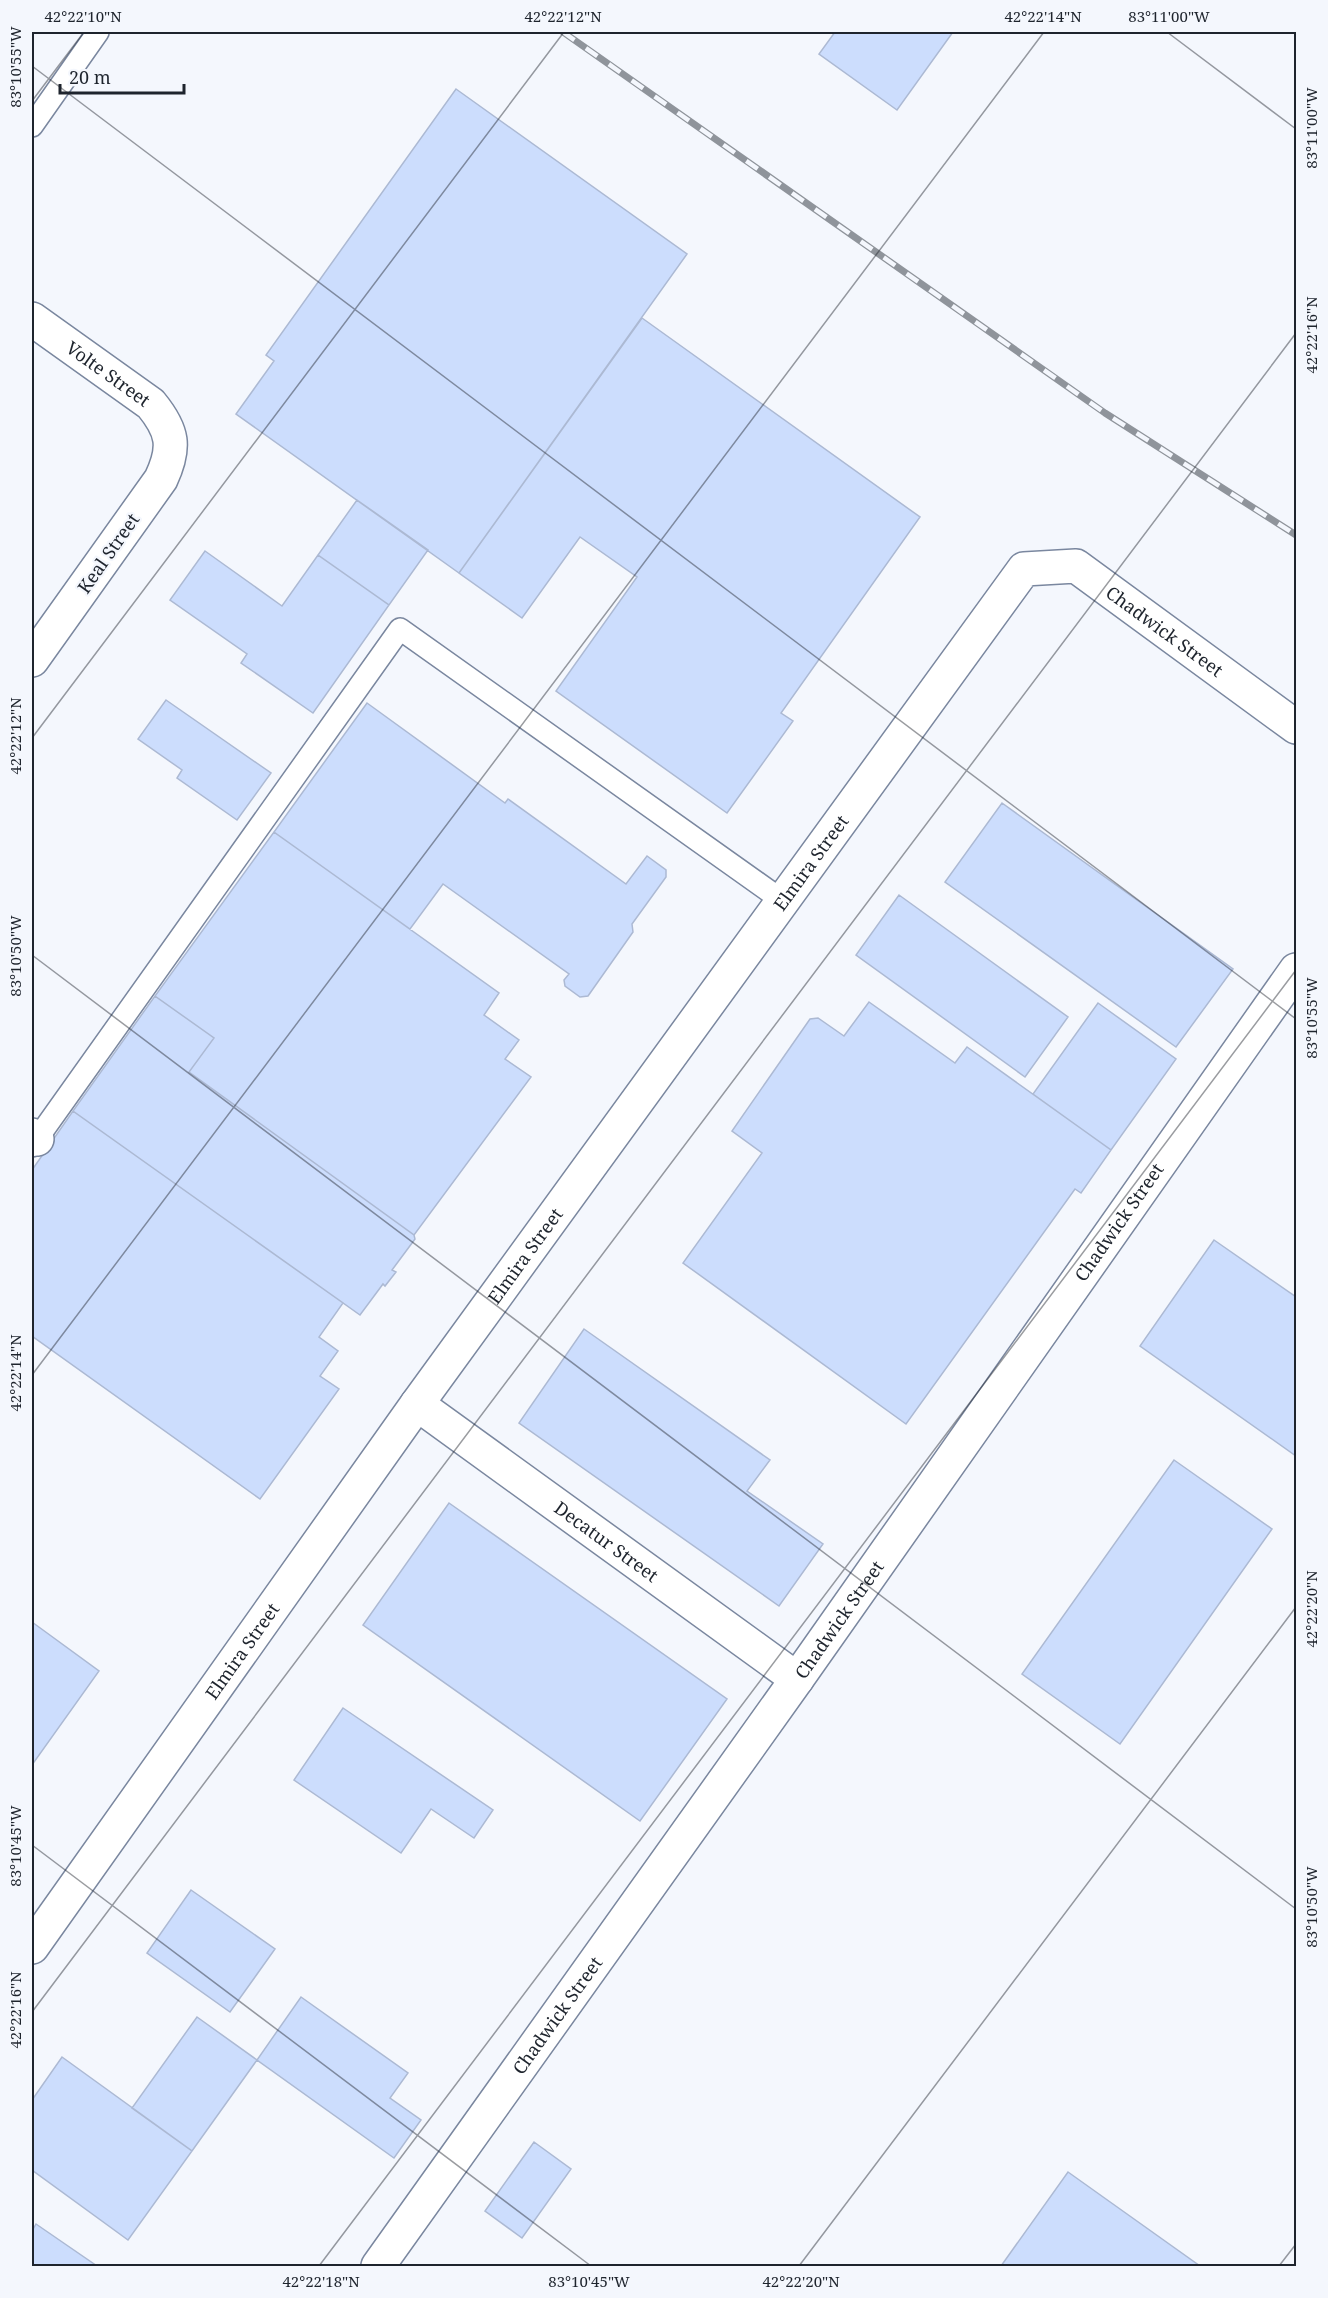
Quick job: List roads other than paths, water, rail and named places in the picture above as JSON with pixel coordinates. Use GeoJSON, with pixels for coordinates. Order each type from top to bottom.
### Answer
{"type":"FeatureCollection","features":[{"type":"Feature","properties":{"kind":"street","name":"Volte Street"},"geometry":{"type":"LineString","coordinates":[[32,320],[151,404],[164,420],[171,440]]}},
{"type":"Feature","properties":{"kind":"street","name":"Keal Street"},"geometry":{"type":"LineString","coordinates":[[32,660],[161,479],[170,460],[171,440]]}},
{"type":"Feature","properties":{"kind":"street","name":"Chadwick Street"},"geometry":{"type":"LineString","coordinates":[[1024,569],[1076,566],[1296,727]]}},
{"type":"Feature","properties":{"kind":"street","name":"Elmira Street"},"geometry":{"type":"LineString","coordinates":[[32,1947],[417,1404],[1024,569]]}},
{"type":"Feature","properties":{"kind":"street","name":"Chadwick Street"},"geometry":{"type":"LineString","coordinates":[[378,2266],[797,1679],[1296,970]]}},
{"type":"Feature","properties":{"kind":"street","name":"Decatur Street"},"geometry":{"type":"LineString","coordinates":[[417,1404],[797,1679]]}},
{"type":"Feature","properties":{"kind":"lane"},"geometry":{"type":"LineString","coordinates":[[32,126],[98,32]]}},
{"type":"Feature","properties":{"kind":"lane"},"geometry":{"type":"LineString","coordinates":[[33,1140],[400,629],[783,901]]}},
{"type":"Feature","properties":{"kind":"railway"},"geometry":{"type":"LineString","coordinates":[[563,32],[1105,413],[1296,535]]}}]}
